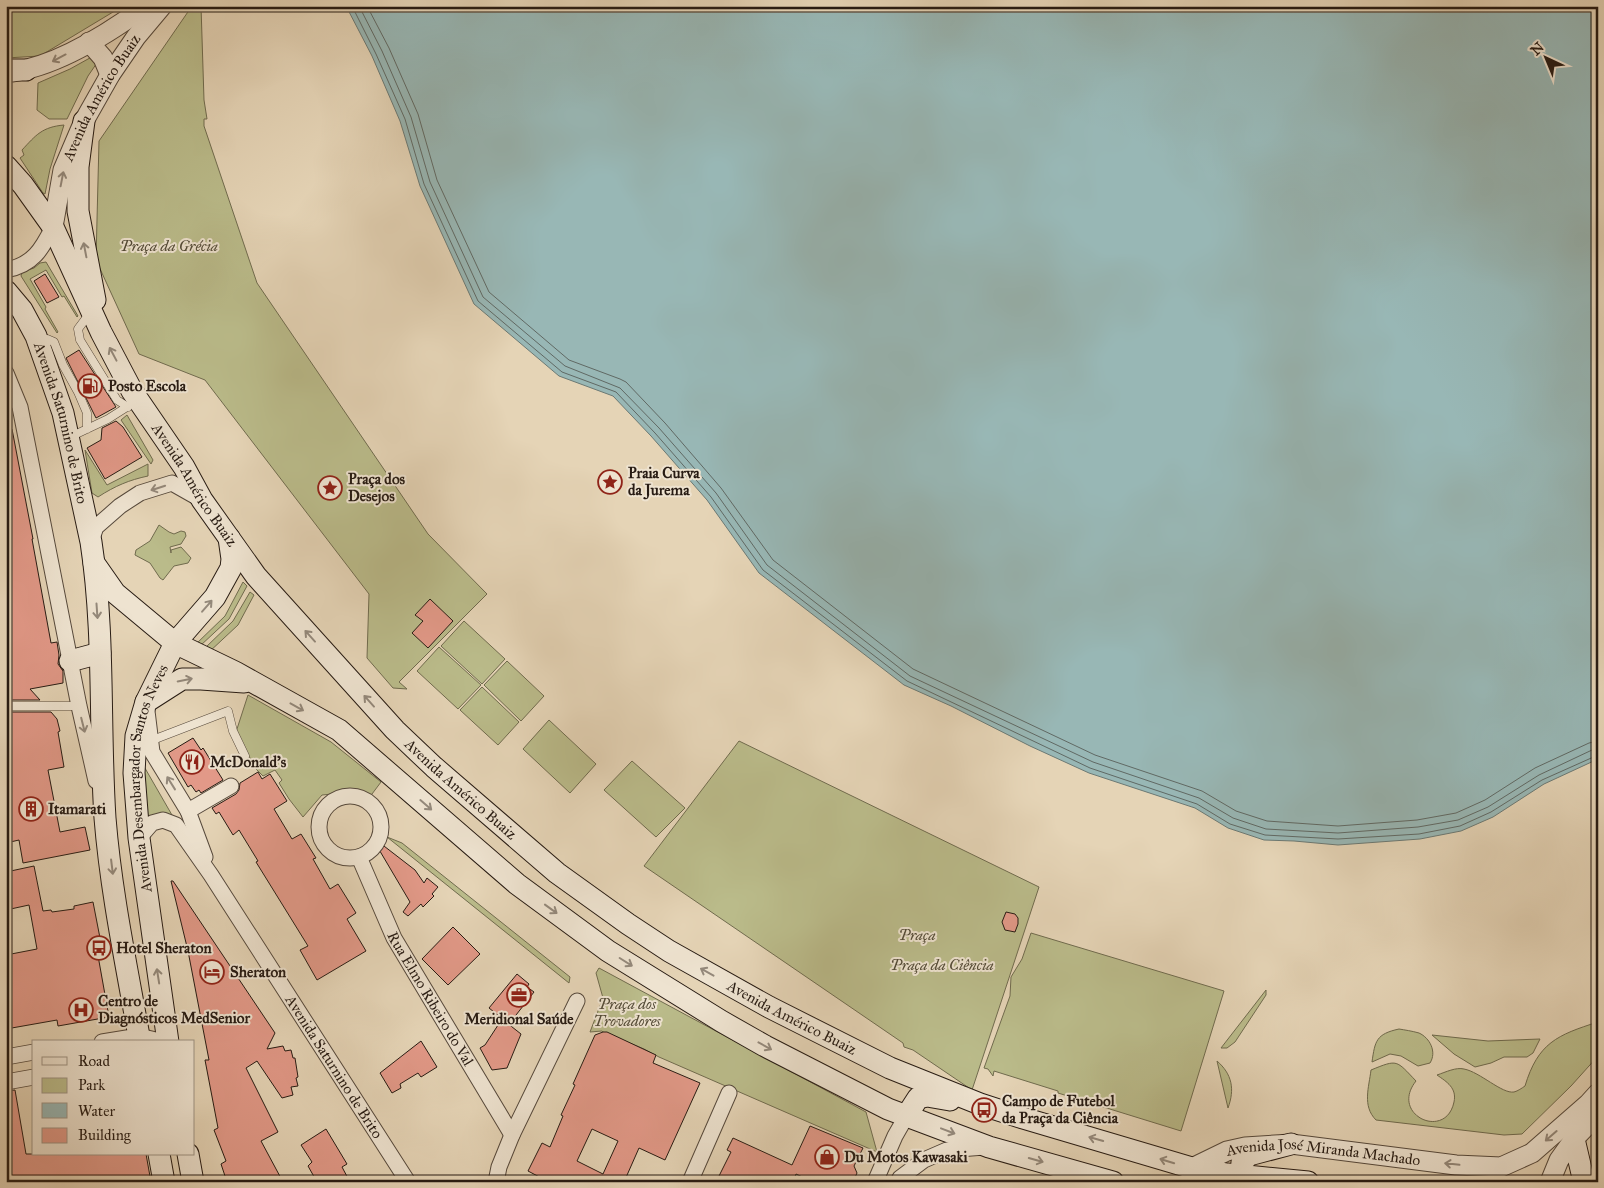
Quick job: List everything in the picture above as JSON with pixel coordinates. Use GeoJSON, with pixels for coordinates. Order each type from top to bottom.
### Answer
{"type":"FeatureCollection","features":[{"type":"Feature","properties":{"kind":"main road"},"geometry":{"type":"LineString","coordinates":[[84,121],[78,168],[78,211],[101,332]]}},
{"type":"Feature","properties":{"kind":"main road"},"geometry":{"type":"LineString","coordinates":[[6,166],[23,185],[53,227]]}},
{"type":"Feature","properties":{"kind":"main road","name":"Avenida Américo Buaiz"},"geometry":{"type":"LineString","coordinates":[[53,227],[133,402],[184,467],[202,500],[256,576],[395,730],[434,767],[557,873],[669,951],[769,1008],[890,1068],[980,1104],[1192,1168],[1240,1178],[1308,1182]]}},
{"type":"Feature","properties":{"kind":"main road","name":"Avenida Saturnino de Brito"},"geometry":{"type":"LineString","coordinates":[[6,291],[22,310],[38,341],[63,413],[77,433],[92,552]]}},
{"type":"Feature","properties":{"kind":"main road","name":"Avenida Desembargador Santos Neves"},"geometry":{"type":"LineString","coordinates":[[168,1040],[138,838],[134,772],[136,736],[146,702],[175,643],[215,597],[231,568],[232,558],[229,538]]}},
{"type":"Feature","properties":{"kind":"main road"},"geometry":{"type":"LineString","coordinates":[[92,552],[115,593],[175,643],[338,730],[517,884],[608,951],[765,1046],[888,1109],[988,1147],[1114,1182]]}},
{"type":"Feature","properties":{"kind":"main road","name":"Avenida Desembargador Santos Neves"},"geometry":{"type":"LineString","coordinates":[[92,552],[100,653],[106,818],[121,942],[140,1039]]}},
{"type":"Feature","properties":{"kind":"main road"},"geometry":{"type":"LineString","coordinates":[[70,661],[100,653]]}},
{"type":"Feature","properties":{"kind":"main road"},"geometry":{"type":"LineString","coordinates":[[146,702],[182,679],[230,680],[254,684]]}},
{"type":"Feature","properties":{"kind":"main road"},"geometry":{"type":"LineString","coordinates":[[907,1115],[918,1098],[927,1096],[947,1099],[1023,1118]]}},
{"type":"Feature","properties":{"kind":"main road"},"geometry":{"type":"LineString","coordinates":[[1574,1139],[1584,1182]]}},
{"type":"Feature","properties":{"kind":"main road"},"geometry":{"type":"LineString","coordinates":[[1240,1178],[1242,1162],[1249,1155],[1290,1144]]}},
{"type":"Feature","properties":{"kind":"main road"},"geometry":{"type":"LineString","coordinates":[[159,1156],[164,1182]]}},
{"type":"Feature","properties":{"kind":"main road"},"geometry":{"type":"LineString","coordinates":[[188,1156],[193,1182]]}},
{"type":"Feature","properties":{"kind":"street"},"geometry":{"type":"LineString","coordinates":[[13,71],[47,64],[116,28],[146,6]]}},
{"type":"Feature","properties":{"kind":"street","name":"Avenida Américo Buaiz"},"geometry":{"type":"LineString","coordinates":[[53,227],[63,170],[84,121],[110,75],[136,37],[162,6]]}},
{"type":"Feature","properties":{"kind":"street"},"geometry":{"type":"LineString","coordinates":[[89,42],[103,58],[110,75]]}},
{"type":"Feature","properties":{"kind":"street"},"geometry":{"type":"LineString","coordinates":[[6,270],[21,266],[33,258],[42,249],[53,227]]}},
{"type":"Feature","properties":{"kind":"street"},"geometry":{"type":"LineString","coordinates":[[6,372],[20,407],[78,706],[106,818]]}},
{"type":"Feature","properties":{"kind":"street"},"geometry":{"type":"LineString","coordinates":[[92,552],[96,527],[120,506],[140,493],[172,484],[202,500]]}},
{"type":"Feature","properties":{"kind":"street","name":"Avenida Saturnino de Brito"},"geometry":{"type":"LineString","coordinates":[[146,702],[152,752],[188,811],[211,875]]}},
{"type":"Feature","properties":{"kind":"street"},"geometry":{"type":"LineString","coordinates":[[188,811],[231,786]]}},
{"type":"Feature","properties":{"kind":"street"},"geometry":{"type":"LineString","coordinates":[[359,797],[375,808],[380,817],[381,827],[375,846],[368,852],[358,856],[348,858],[338,855],[329,850],[323,842],[320,832],[320,821],[330,804],[339,798],[359,797]]}},
{"type":"Feature","properties":{"kind":"street","name":"Avenida Saturnino de Brito"},"geometry":{"type":"LineString","coordinates":[[138,838],[152,823],[163,820],[176,825],[211,875],[408,1182]]}},
{"type":"Feature","properties":{"kind":"street","name":"Rua Elmo Ribeiro do Val"},"geometry":{"type":"LineString","coordinates":[[358,856],[394,938],[512,1135]]}},
{"type":"Feature","properties":{"kind":"street"},"geometry":{"type":"LineString","coordinates":[[495,1179],[512,1135],[577,1001]]}},
{"type":"Feature","properties":{"kind":"street"},"geometry":{"type":"LineString","coordinates":[[127,1040],[140,1039]]}},
{"type":"Feature","properties":{"kind":"street"},"geometry":{"type":"LineString","coordinates":[[6,1057],[29,1053],[31,1077],[6,1082]]}},
{"type":"Feature","properties":{"kind":"street"},"geometry":{"type":"LineString","coordinates":[[690,1182],[728,1092]]}},
{"type":"Feature","properties":{"kind":"street"},"geometry":{"type":"LineString","coordinates":[[1550,1182],[1559,1160],[1595,1104]]}},
{"type":"Feature","properties":{"kind":"street","name":"Avenida José Miranda Machado"},"geometry":{"type":"LineString","coordinates":[[1192,1168],[1227,1151],[1244,1147],[1290,1144],[1456,1165],[1500,1166],[1532,1153],[1595,1104]]}},
{"type":"Feature","properties":{"kind":"street"},"geometry":{"type":"LineString","coordinates":[[875,1182],[895,1136],[907,1115]]}},
{"type":"Feature","properties":{"kind":"street"},"geometry":{"type":"LineString","coordinates":[[898,1182],[900,1178],[924,1160],[947,1150],[988,1147]]}},
{"type":"Feature","properties":{"kind":"lane"},"geometry":{"type":"LineString","coordinates":[[92,312],[78,329],[80,340],[116,400],[133,402]]}},
{"type":"Feature","properties":{"kind":"lane"},"geometry":{"type":"LineString","coordinates":[[77,433],[133,402]]}},
{"type":"Feature","properties":{"kind":"lane"},"geometry":{"type":"LineString","coordinates":[[6,706],[78,706]]}},
{"type":"Feature","properties":{"kind":"lane"},"geometry":{"type":"LineString","coordinates":[[150,741],[228,711],[233,730],[245,756]]}},
{"type":"Feature","properties":{"kind":"green space"},"geometry":{"type":"Polygon","coordinates":[[[6,6],[123,6],[40,56],[6,58],[6,6]]]}},
{"type":"Feature","properties":{"kind":"green space","name":"Praça da Grécia"},"geometry":{"type":"Polygon","coordinates":[[[192,6],[201,6],[204,100],[207,119],[204,119],[204,126],[257,283],[428,534],[487,594],[399,682],[407,689],[393,688],[367,658],[369,594],[205,380],[139,354],[96,260],[99,141],[192,6]]]}},
{"type":"Feature","properties":{"kind":"green space"},"geometry":{"type":"Polygon","coordinates":[[[97,54],[101,57],[88,76],[67,119],[49,119],[37,110],[38,83],[70,69],[97,54]]]}},
{"type":"Feature","properties":{"kind":"green space"},"geometry":{"type":"Polygon","coordinates":[[[64,125],[50,169],[45,194],[20,158],[24,155],[22,150],[31,140],[45,130],[64,125]]]}},
{"type":"Feature","properties":{"kind":"green space"},"geometry":{"type":"Polygon","coordinates":[[[46,262],[78,316],[64,296],[62,297],[46,270],[30,279],[46,307],[45,309],[57,333],[21,276],[22,272],[46,262]]]}},
{"type":"Feature","properties":{"kind":"green space"},"geometry":{"type":"Polygon","coordinates":[[[127,415],[153,460],[151,464],[121,420],[127,415]]]}},
{"type":"Feature","properties":{"kind":"green space"},"geometry":{"type":"Polygon","coordinates":[[[85,450],[107,485],[148,464],[148,476],[122,484],[98,497],[92,493],[85,450]]]}},
{"type":"Feature","properties":{"kind":"green space"},"geometry":{"type":"Polygon","coordinates":[[[159,525],[174,534],[181,531],[185,532],[186,536],[181,544],[170,547],[171,553],[171,550],[181,547],[191,558],[188,563],[174,566],[163,580],[150,563],[135,555],[136,550],[150,541],[159,525]]]}},
{"type":"Feature","properties":{"kind":"green space"},"geometry":{"type":"Polygon","coordinates":[[[243,582],[247,586],[229,619],[200,646],[195,645],[225,616],[243,582]]]}},
{"type":"Feature","properties":{"kind":"green space"},"geometry":{"type":"Polygon","coordinates":[[[250,592],[254,595],[238,625],[208,653],[205,648],[233,621],[250,592]]]}},
{"type":"Feature","properties":{"kind":"green space"},"geometry":{"type":"Polygon","coordinates":[[[464,621],[505,659],[482,684],[441,646],[464,621]]]}},
{"type":"Feature","properties":{"kind":"green space"},"geometry":{"type":"Polygon","coordinates":[[[439,647],[481,685],[458,709],[417,671],[439,647]]]}},
{"type":"Feature","properties":{"kind":"green space"},"geometry":{"type":"Polygon","coordinates":[[[507,661],[544,696],[521,721],[484,685],[507,661]]]}},
{"type":"Feature","properties":{"kind":"green space"},"geometry":{"type":"Polygon","coordinates":[[[482,687],[519,722],[498,745],[460,710],[482,687]]]}},
{"type":"Feature","properties":{"kind":"green space"},"geometry":{"type":"Polygon","coordinates":[[[248,695],[331,742],[381,782],[369,798],[354,792],[322,795],[303,817],[279,783],[282,780],[275,770],[263,776],[256,769],[236,732],[248,695]]]}},
{"type":"Feature","properties":{"kind":"green space"},"geometry":{"type":"Polygon","coordinates":[[[549,720],[596,764],[570,793],[523,749],[549,720]]]}},
{"type":"Feature","properties":{"kind":"green space","name":"Praça"},"geometry":{"type":"Polygon","coordinates":[[[739,741],[1039,887],[972,1090],[913,1050],[904,1047],[903,1043],[644,866],[739,741]]]}},
{"type":"Feature","properties":{"kind":"green space"},"geometry":{"type":"Polygon","coordinates":[[[138,756],[176,822],[138,833],[138,756]]]}},
{"type":"Feature","properties":{"kind":"green space"},"geometry":{"type":"Polygon","coordinates":[[[632,761],[685,808],[656,837],[604,790],[632,761]]]}},
{"type":"Feature","properties":{"kind":"green space"},"geometry":{"type":"Polygon","coordinates":[[[387,837],[402,843],[570,977],[569,983],[387,837]]]}},
{"type":"Feature","properties":{"kind":"green space"},"geometry":{"type":"Polygon","coordinates":[[[1031,933],[1224,991],[1181,1131],[994,1071],[993,1076],[988,1069],[984,1068],[1010,996],[1011,977],[1022,959],[1031,933]]]}},
{"type":"Feature","properties":{"kind":"green space","name":"Praça dos Trovadores"},"geometry":{"type":"Polygon","coordinates":[[[599,968],[866,1112],[877,1152],[602,1031],[590,1032],[603,998],[596,973],[599,968]]]}},
{"type":"Feature","properties":{"kind":"green space"},"geometry":{"type":"Polygon","coordinates":[[[1266,990],[1266,995],[1235,1042],[1227,1048],[1221,1048],[1266,990]]]}},
{"type":"Feature","properties":{"kind":"green space"},"geometry":{"type":"Polygon","coordinates":[[[1598,1022],[1598,1056],[1571,1086],[1522,1134],[1504,1135],[1376,1120],[1369,1109],[1368,1096],[1371,1070],[1392,1063],[1400,1065],[1416,1081],[1410,1093],[1409,1104],[1414,1113],[1422,1119],[1431,1121],[1441,1120],[1449,1114],[1455,1097],[1453,1089],[1437,1075],[1454,1069],[1470,1071],[1503,1090],[1515,1092],[1525,1086],[1536,1060],[1551,1043],[1571,1031],[1598,1022]]]}},
{"type":"Feature","properties":{"kind":"green space"},"geometry":{"type":"Polygon","coordinates":[[[1399,1029],[1419,1033],[1426,1038],[1433,1054],[1430,1063],[1418,1066],[1401,1056],[1390,1054],[1372,1062],[1374,1049],[1381,1036],[1399,1029]]]}},
{"type":"Feature","properties":{"kind":"green space"},"geometry":{"type":"Polygon","coordinates":[[[1432,1035],[1488,1041],[1540,1039],[1533,1053],[1527,1057],[1504,1057],[1475,1067],[1454,1054],[1432,1035]]]}},
{"type":"Feature","properties":{"kind":"green space"},"geometry":{"type":"Polygon","coordinates":[[[1217,1061],[1226,1071],[1231,1082],[1232,1088],[1228,1108],[1217,1061]]]}},
{"type":"Feature","properties":{"kind":"water"},"geometry":{"type":"Polygon","coordinates":[[[346,6],[1598,6],[1598,759],[1544,784],[1493,817],[1461,831],[1420,839],[1338,845],[1264,840],[1228,828],[1195,808],[1089,773],[904,685],[759,573],[707,500],[613,396],[559,376],[474,304],[420,186],[400,121],[372,56],[346,6]]]}},
{"type":"Feature","properties":{"kind":"building"},"geometry":{"type":"Polygon","coordinates":[[[45,274],[59,297],[47,303],[34,281],[45,274]]]}},
{"type":"Feature","properties":{"kind":"building","name":"Posto Escola"},"geometry":{"type":"Polygon","coordinates":[[[79,350],[116,407],[96,418],[66,358],[79,350]]]}},
{"type":"Feature","properties":{"kind":"building"},"geometry":{"type":"Polygon","coordinates":[[[116,421],[123,427],[142,457],[105,479],[87,448],[101,440],[102,428],[116,421]]]}},
{"type":"Feature","properties":{"kind":"building"},"geometry":{"type":"Polygon","coordinates":[[[12,429],[51,643],[57,642],[58,664],[63,671],[63,683],[30,689],[40,700],[6,700],[6,430],[12,429]]]}},
{"type":"Feature","properties":{"kind":"building"},"geometry":{"type":"Polygon","coordinates":[[[430,599],[453,621],[428,648],[412,633],[423,621],[415,615],[430,599]]]}},
{"type":"Feature","properties":{"kind":"building"},"geometry":{"type":"Polygon","coordinates":[[[6,712],[51,712],[57,719],[64,767],[48,770],[60,832],[85,827],[90,850],[23,863],[19,840],[6,843],[6,712]]]}},
{"type":"Feature","properties":{"kind":"building","name":"McDonald's"},"geometry":{"type":"Polygon","coordinates":[[[193,738],[201,750],[203,748],[223,780],[201,793],[199,790],[196,792],[191,785],[188,787],[168,753],[193,738]]]}},
{"type":"Feature","properties":{"kind":"building"},"geometry":{"type":"Polygon","coordinates":[[[258,772],[262,779],[270,774],[287,801],[274,809],[292,839],[301,834],[316,858],[313,859],[330,889],[338,884],[356,913],[347,919],[366,951],[317,980],[300,950],[308,946],[256,862],[258,861],[239,830],[233,835],[219,812],[216,814],[212,808],[236,794],[240,783],[258,772]]]}},
{"type":"Feature","properties":{"kind":"building"},"geometry":{"type":"Polygon","coordinates":[[[371,836],[415,870],[424,883],[427,878],[438,887],[432,894],[434,896],[423,907],[421,904],[408,916],[403,912],[410,902],[371,836]]]}},
{"type":"Feature","properties":{"kind":"building"},"geometry":{"type":"Polygon","coordinates":[[[34,866],[43,911],[51,910],[52,912],[74,909],[74,906],[93,902],[100,938],[95,939],[109,1017],[58,1026],[57,1020],[6,1029],[6,955],[37,949],[29,905],[6,910],[6,872],[34,866]]]}},
{"type":"Feature","properties":{"kind":"building"},"geometry":{"type":"Polygon","coordinates":[[[171,881],[173,881],[275,1033],[267,1049],[283,1046],[285,1051],[291,1050],[293,1058],[295,1058],[298,1086],[291,1087],[293,1095],[282,1098],[257,1061],[246,1068],[278,1132],[261,1141],[283,1182],[227,1182],[221,1164],[226,1161],[214,1130],[218,1128],[205,1060],[209,1060],[188,951],[171,881]]]}},
{"type":"Feature","properties":{"kind":"building"},"geometry":{"type":"Polygon","coordinates":[[[1006,912],[1015,914],[1018,918],[1015,932],[1005,930],[1002,922],[1006,912]]]}},
{"type":"Feature","properties":{"kind":"building"},"geometry":{"type":"Polygon","coordinates":[[[453,927],[480,954],[448,985],[422,959],[453,927]]]}},
{"type":"Feature","properties":{"kind":"building"},"geometry":{"type":"Polygon","coordinates":[[[517,974],[529,984],[527,987],[534,992],[509,1024],[489,1008],[517,974]]]}},
{"type":"Feature","properties":{"kind":"building"},"geometry":{"type":"Polygon","coordinates":[[[502,1019],[521,1034],[507,1068],[492,1070],[480,1048],[485,1045],[502,1019]]]}},
{"type":"Feature","properties":{"kind":"building"},"geometry":{"type":"Polygon","coordinates":[[[607,1032],[656,1055],[653,1063],[700,1083],[665,1160],[639,1148],[624,1182],[549,1182],[528,1171],[542,1143],[550,1147],[563,1116],[561,1115],[575,1085],[573,1084],[595,1035],[607,1032]],[[592,1129],[577,1161],[603,1174],[618,1141],[592,1129]]]}},
{"type":"Feature","properties":{"kind":"building"},"geometry":{"type":"Polygon","coordinates":[[[421,1041],[437,1067],[421,1077],[418,1073],[400,1084],[401,1088],[392,1093],[380,1073],[421,1041]]]}},
{"type":"Feature","properties":{"kind":"building"},"geometry":{"type":"Polygon","coordinates":[[[15,1090],[26,1154],[32,1154],[32,1156],[146,1156],[151,1182],[6,1182],[6,1091],[15,1090]]]}},
{"type":"Feature","properties":{"kind":"building"},"geometry":{"type":"Polygon","coordinates":[[[810,1126],[863,1148],[854,1166],[857,1173],[853,1182],[813,1182],[796,1174],[793,1182],[716,1182],[731,1152],[727,1150],[733,1138],[792,1165],[810,1126]]]}},
{"type":"Feature","properties":{"kind":"building"},"geometry":{"type":"Polygon","coordinates":[[[326,1129],[347,1164],[342,1167],[350,1182],[317,1182],[308,1166],[312,1162],[301,1145],[326,1129]]]}},
{"type":"Feature","properties":{"kind":"place","name":"Posto Escola"},"geometry":{"type":"Point","coordinates":[90,386]}},
{"type":"Feature","properties":{"kind":"place","name":"Praia Curva da Jurema"},"geometry":{"type":"Point","coordinates":[610,482]}},
{"type":"Feature","properties":{"kind":"place","name":"Praça dos Desejos"},"geometry":{"type":"Point","coordinates":[330,488]}},
{"type":"Feature","properties":{"kind":"place","name":"McDonald's"},"geometry":{"type":"Point","coordinates":[192,762]}},
{"type":"Feature","properties":{"kind":"place","name":"Itamarati"},"geometry":{"type":"Point","coordinates":[31,809]}},
{"type":"Feature","properties":{"kind":"place","name":"Hotel Sheraton"},"geometry":{"type":"Point","coordinates":[99,948]}},
{"type":"Feature","properties":{"kind":"place","name":"Sheraton"},"geometry":{"type":"Point","coordinates":[212,972]}},
{"type":"Feature","properties":{"kind":"place","name":"Meridional Saúde"},"geometry":{"type":"Point","coordinates":[519,995]}},
{"type":"Feature","properties":{"kind":"place","name":"Centro de Diagnósticos MedSenior"},"geometry":{"type":"Point","coordinates":[81,1010]}},
{"type":"Feature","properties":{"kind":"place","name":"Campo de Futebol da Praça da Ciência"},"geometry":{"type":"Point","coordinates":[984,1110]}},
{"type":"Feature","properties":{"kind":"place","name":"Du Motos Kawasaki"},"geometry":{"type":"Point","coordinates":[827,1157]}},
{"type":"Feature","properties":{"kind":"park label","name":"Praça da Ciência"},"geometry":{"type":"Point","coordinates":[942,965]}}]}
